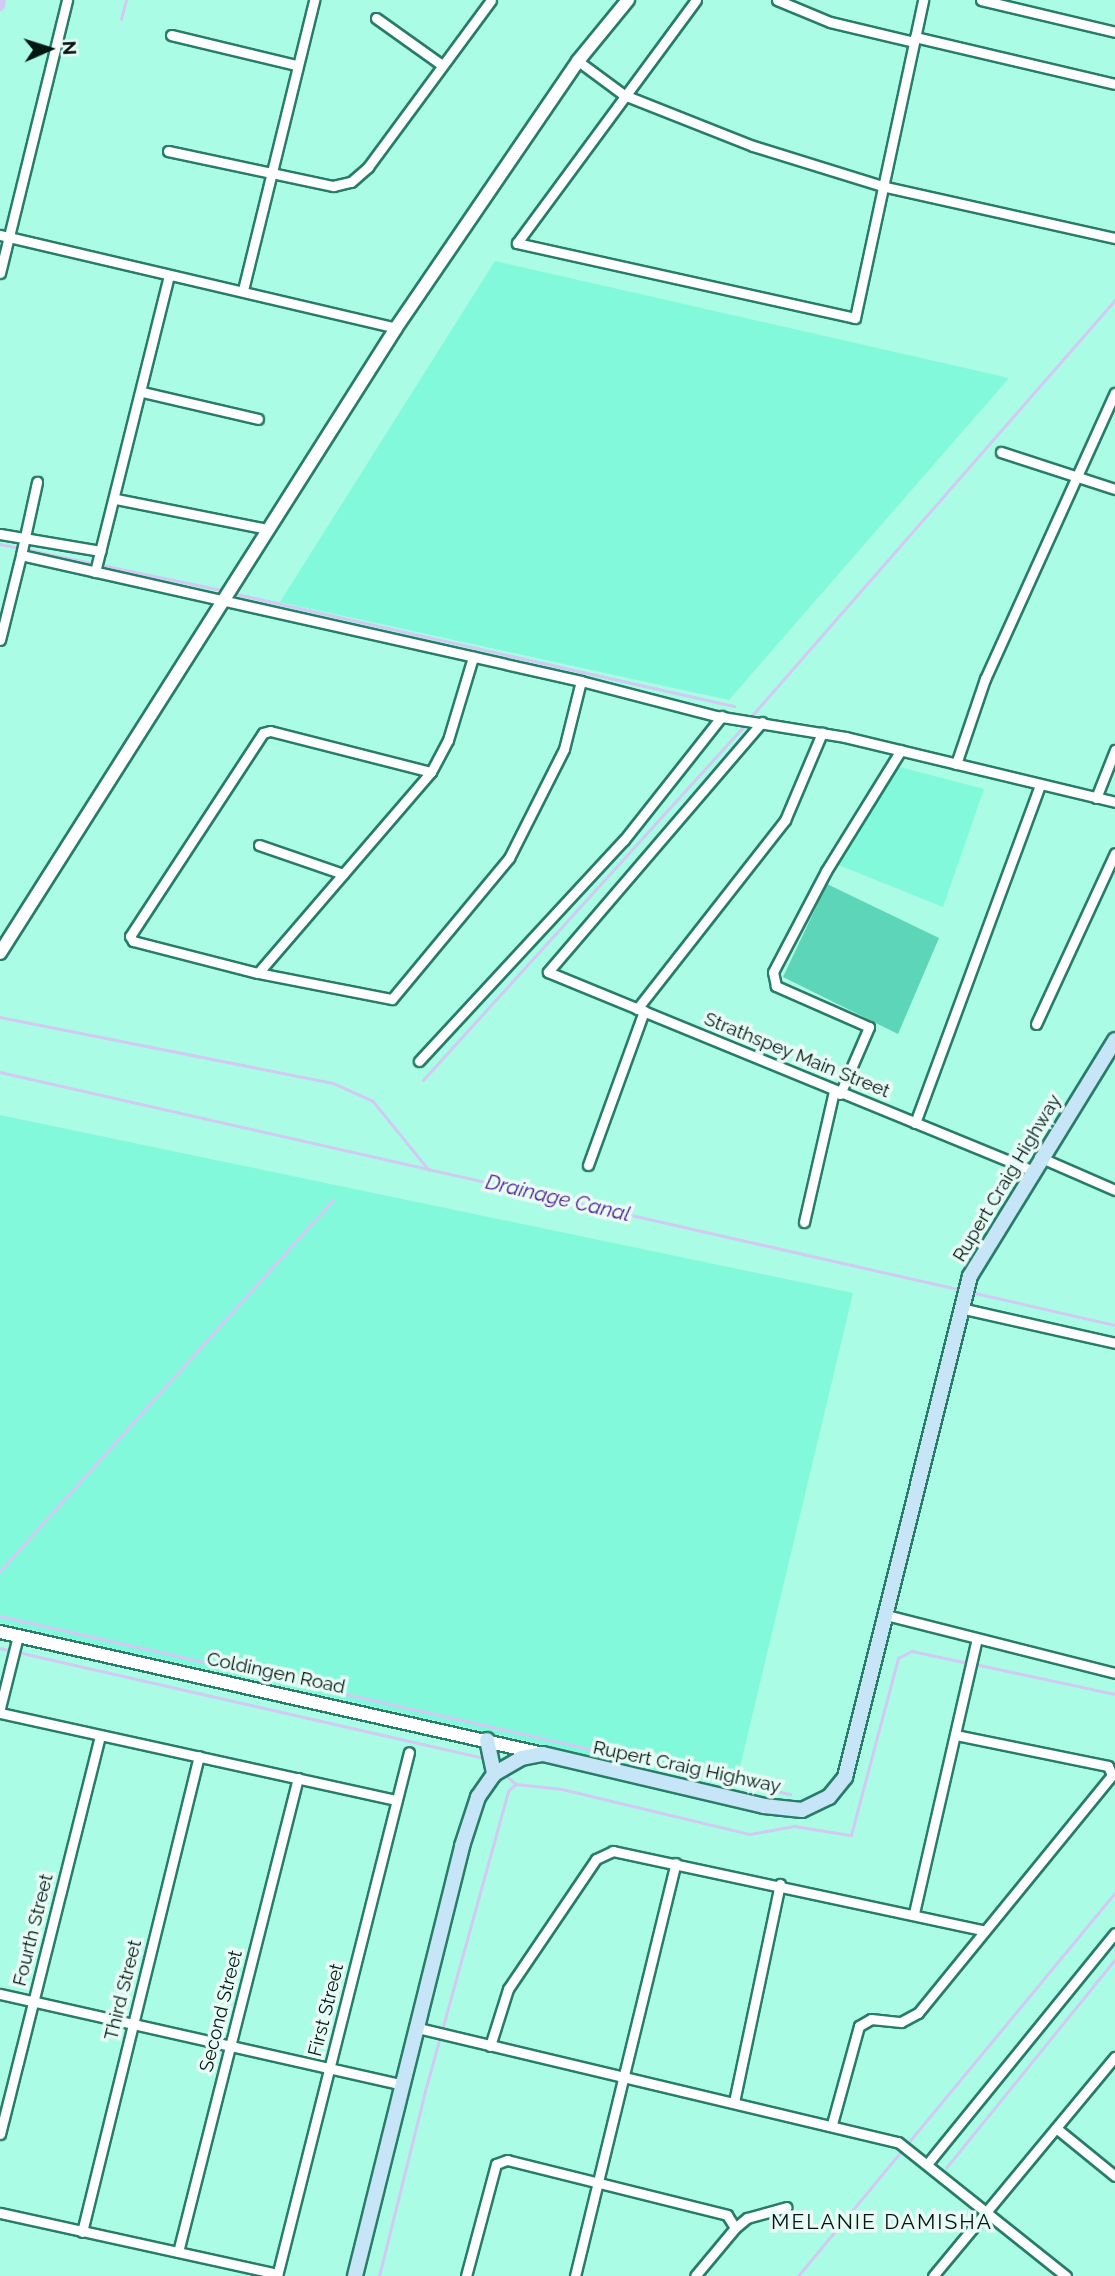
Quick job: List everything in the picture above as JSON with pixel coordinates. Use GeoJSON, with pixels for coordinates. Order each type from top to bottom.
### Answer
{"type":"FeatureCollection","features":[{"type":"Feature","properties":{"kind":"main road"},"geometry":{"type":"LineString","coordinates":[[0,953],[396,328],[578,61],[628,0]]}},
{"type":"Feature","properties":{"kind":"main road","name":"Rupert Craig Highway"},"geometry":{"type":"LineString","coordinates":[[543,1754],[764,1806],[802,1810],[829,1797],[845,1777],[970,1276],[1035,1164],[1115,1040]]}},
{"type":"Feature","properties":{"kind":"main road","name":"Coldingen Road"},"geometry":{"type":"LineString","coordinates":[[0,1632],[16,1645],[487,1740],[543,1754]]}},
{"type":"Feature","properties":{"kind":"main road"},"geometry":{"type":"LineString","coordinates":[[487,1740],[494,1774]]}},
{"type":"Feature","properties":{"kind":"main road"},"geometry":{"type":"LineString","coordinates":[[355,2276],[462,1846],[478,1797],[494,1774],[522,1758],[543,1754]]}},
{"type":"Feature","properties":{"kind":"street"},"geometry":{"type":"LineString","coordinates":[[0,272],[4,236],[67,0]]}},
{"type":"Feature","properties":{"kind":"street"},"geometry":{"type":"LineString","coordinates":[[243,290],[314,0]]}},
{"type":"Feature","properties":{"kind":"street"},"geometry":{"type":"LineString","coordinates":[[169,151],[333,186],[351,182],[368,167],[491,0]]}},
{"type":"Feature","properties":{"kind":"street"},"geometry":{"type":"LineString","coordinates":[[695,0],[517,243],[855,318],[881,186],[923,0]]}},
{"type":"Feature","properties":{"kind":"street"},"geometry":{"type":"LineString","coordinates":[[777,0],[830,22],[1115,84]]}},
{"type":"Feature","properties":{"kind":"street"},"geometry":{"type":"LineString","coordinates":[[981,0],[1115,32]]}},
{"type":"Feature","properties":{"kind":"street"},"geometry":{"type":"LineString","coordinates":[[376,18],[442,65]]}},
{"type":"Feature","properties":{"kind":"street"},"geometry":{"type":"LineString","coordinates":[[171,35],[296,65]]}},
{"type":"Feature","properties":{"kind":"street"},"geometry":{"type":"LineString","coordinates":[[578,61],[624,95],[752,146],[881,186],[1115,238]]}},
{"type":"Feature","properties":{"kind":"street"},"geometry":{"type":"LineString","coordinates":[[4,236],[396,328]]}},
{"type":"Feature","properties":{"kind":"street"},"geometry":{"type":"LineString","coordinates":[[95,572],[116,499],[169,275]]}},
{"type":"Feature","properties":{"kind":"street"},"geometry":{"type":"LineString","coordinates":[[142,391],[258,419]]}},
{"type":"Feature","properties":{"kind":"street"},"geometry":{"type":"LineString","coordinates":[[957,764],[985,679],[1073,478],[1115,393]]}},
{"type":"Feature","properties":{"kind":"street"},"geometry":{"type":"LineString","coordinates":[[1001,452],[1073,478],[1115,489]]}},
{"type":"Feature","properties":{"kind":"street"},"geometry":{"type":"LineString","coordinates":[[0,640],[37,482]]}},
{"type":"Feature","properties":{"kind":"street"},"geometry":{"type":"LineString","coordinates":[[116,499],[268,529]]}},
{"type":"Feature","properties":{"kind":"street"},"geometry":{"type":"LineString","coordinates":[[0,534],[26,535],[101,551]]}},
{"type":"Feature","properties":{"kind":"street"},"geometry":{"type":"LineString","coordinates":[[21,555],[581,681],[722,716],[901,750],[1115,802]]}},
{"type":"Feature","properties":{"kind":"street"},"geometry":{"type":"LineString","coordinates":[[258,973],[431,772],[449,740],[473,657]]}},
{"type":"Feature","properties":{"kind":"street"},"geometry":{"type":"LineString","coordinates":[[431,772],[270,731],[263,733],[130,936],[133,941],[258,973],[393,999],[509,858],[564,749],[581,681]]}},
{"type":"Feature","properties":{"kind":"street"},"geometry":{"type":"LineString","coordinates":[[419,1061],[624,840],[722,716]]}},
{"type":"Feature","properties":{"kind":"street","name":"Strathspey Main Street"},"geometry":{"type":"LineString","coordinates":[[762,722],[548,972],[915,1122],[1115,1190]]}},
{"type":"Feature","properties":{"kind":"street"},"geometry":{"type":"LineString","coordinates":[[588,1165],[640,1010],[785,820],[822,733]]}},
{"type":"Feature","properties":{"kind":"street"},"geometry":{"type":"LineString","coordinates":[[804,1222],[837,1092],[869,1027],[776,986],[773,972],[826,871],[901,750]]}},
{"type":"Feature","properties":{"kind":"street"},"geometry":{"type":"LineString","coordinates":[[1096,798],[1115,750]]}},
{"type":"Feature","properties":{"kind":"street"},"geometry":{"type":"LineString","coordinates":[[915,1122],[1040,785]]}},
{"type":"Feature","properties":{"kind":"street"},"geometry":{"type":"LineString","coordinates":[[259,845],[343,874]]}},
{"type":"Feature","properties":{"kind":"street"},"geometry":{"type":"LineString","coordinates":[[1036,1024],[1115,853]]}},
{"type":"Feature","properties":{"kind":"street"},"geometry":{"type":"LineString","coordinates":[[961,1304],[1115,1343]]}},
{"type":"Feature","properties":{"kind":"street"},"geometry":{"type":"LineString","coordinates":[[886,1615],[1115,1674]]}},
{"type":"Feature","properties":{"kind":"street"},"geometry":{"type":"LineString","coordinates":[[914,1913],[977,1639]]}},
{"type":"Feature","properties":{"kind":"street"},"geometry":{"type":"LineString","coordinates":[[16,1645],[0,1711],[397,1800]]}},
{"type":"Feature","properties":{"kind":"street","name":"Fourth Street"},"geometry":{"type":"LineString","coordinates":[[0,2134],[100,1735]]}},
{"type":"Feature","properties":{"kind":"street"},"geometry":{"type":"LineString","coordinates":[[832,2124],[859,2026],[871,2019],[910,2019],[1112,1769],[954,1735]]}},
{"type":"Feature","properties":{"kind":"street","name":"First Street"},"geometry":{"type":"LineString","coordinates":[[277,2275],[409,1752]]}},
{"type":"Feature","properties":{"kind":"street","name":"Third Street"},"geometry":{"type":"LineString","coordinates":[[82,2232],[199,1756]]}},
{"type":"Feature","properties":{"kind":"street","name":"Second Street"},"geometry":{"type":"LineString","coordinates":[[178,2252],[298,1778]]}},
{"type":"Feature","properties":{"kind":"street"},"geometry":{"type":"LineString","coordinates":[[490,2046],[508,1989],[596,1860],[614,1851],[780,1884],[983,1930]]}},
{"type":"Feature","properties":{"kind":"street"},"geometry":{"type":"LineString","coordinates":[[575,2276],[626,2077],[676,1863]]}},
{"type":"Feature","properties":{"kind":"street"},"geometry":{"type":"LineString","coordinates":[[734,2102],[780,1884]]}},
{"type":"Feature","properties":{"kind":"street"},"geometry":{"type":"LineString","coordinates":[[928,2163],[1115,1933]]}},
{"type":"Feature","properties":{"kind":"street"},"geometry":{"type":"LineString","coordinates":[[0,1994],[404,2085]]}},
{"type":"Feature","properties":{"kind":"street"},"geometry":{"type":"LineString","coordinates":[[418,2028],[832,2124],[898,2142],[928,2163],[1066,2276]]}},
{"type":"Feature","properties":{"kind":"street"},"geometry":{"type":"LineString","coordinates":[[933,2276],[1115,2057]]}},
{"type":"Feature","properties":{"kind":"street"},"geometry":{"type":"LineString","coordinates":[[1056,2128],[1115,2176]]}},
{"type":"Feature","properties":{"kind":"street"},"geometry":{"type":"LineString","coordinates":[[466,2276],[500,2160],[600,2181],[727,2215],[735,2228]]}},
{"type":"Feature","properties":{"kind":"street"},"geometry":{"type":"LineString","coordinates":[[695,2276],[735,2228],[747,2218],[787,2207]]}},
{"type":"Feature","properties":{"kind":"street"},"geometry":{"type":"LineString","coordinates":[[0,2213],[277,2275]]}},
{"type":"Feature","properties":{"kind":"shaded area"},"geometry":{"type":"Polygon","coordinates":[[[495,261],[1009,378],[729,700],[280,602],[495,261]]]}},
{"type":"Feature","properties":{"kind":"shaded area"},"geometry":{"type":"Polygon","coordinates":[[[896,766],[984,789],[943,907],[836,864],[896,766]]]}},
{"type":"Feature","properties":{"kind":"shaded area"},"geometry":{"type":"Polygon","coordinates":[[[827,884],[939,938],[898,1034],[783,977],[827,884]]]}},
{"type":"Feature","properties":{"kind":"shaded area"},"geometry":{"type":"Polygon","coordinates":[[[0,1115],[853,1293],[735,1788],[0,1623],[0,1115]]]}},
{"type":"Feature","properties":{"kind":"waterway"},"geometry":{"type":"LineString","coordinates":[[0,6],[1,0]]}},
{"type":"Feature","properties":{"kind":"waterway"},"geometry":{"type":"LineString","coordinates":[[121,19],[126,0]]}},
{"type":"Feature","properties":{"kind":"waterway"},"geometry":{"type":"LineString","coordinates":[[749,719],[1115,300]]}},
{"type":"Feature","properties":{"kind":"waterway"},"geometry":{"type":"LineString","coordinates":[[0,544],[226,591]]}},
{"type":"Feature","properties":{"kind":"waterway"},"geometry":{"type":"LineString","coordinates":[[232,593],[734,706]]}},
{"type":"Feature","properties":{"kind":"waterway"},"geometry":{"type":"LineString","coordinates":[[423,1080],[745,725]]}},
{"type":"Feature","properties":{"kind":"waterway"},"geometry":{"type":"LineString","coordinates":[[0,1017],[333,1083],[373,1101],[429,1170]]}},
{"type":"Feature","properties":{"kind":"waterway","name":"Drainage Canal"},"geometry":{"type":"LineString","coordinates":[[0,1072],[962,1290]]}},
{"type":"Feature","properties":{"kind":"waterway"},"geometry":{"type":"LineString","coordinates":[[0,1571],[333,1200]]}},
{"type":"Feature","properties":{"kind":"waterway","name":"Drainage Canal"},"geometry":{"type":"LineString","coordinates":[[971,1292],[1115,1325]]}},
{"type":"Feature","properties":{"kind":"waterway"},"geometry":{"type":"LineString","coordinates":[[0,1616],[790,1794]]}},
{"type":"Feature","properties":{"kind":"waterway"},"geometry":{"type":"LineString","coordinates":[[0,1648],[484,1758]]}},
{"type":"Feature","properties":{"kind":"waterway"},"geometry":{"type":"LineString","coordinates":[[379,2276],[425,2091],[508,1791],[516,1784],[562,1789],[750,1834],[794,1826],[851,1835],[898,1658],[912,1651],[968,1663]]}},
{"type":"Feature","properties":{"kind":"waterway"},"geometry":{"type":"LineString","coordinates":[[975,1664],[1115,1694]]}},
{"type":"Feature","properties":{"kind":"waterway"},"geometry":{"type":"LineString","coordinates":[[503,1773],[516,1784]]}},
{"type":"Feature","properties":{"kind":"waterway"},"geometry":{"type":"LineString","coordinates":[[798,2276],[1115,1893]]}},
{"type":"Feature","properties":{"kind":"waterway"},"geometry":{"type":"LineString","coordinates":[[946,2168],[1115,1959]]}},
{"type":"Feature","properties":{"kind":"district","name":"MELANIE DAMISHA"},"geometry":{"type":"Point","coordinates":[882,2222]}}]}
